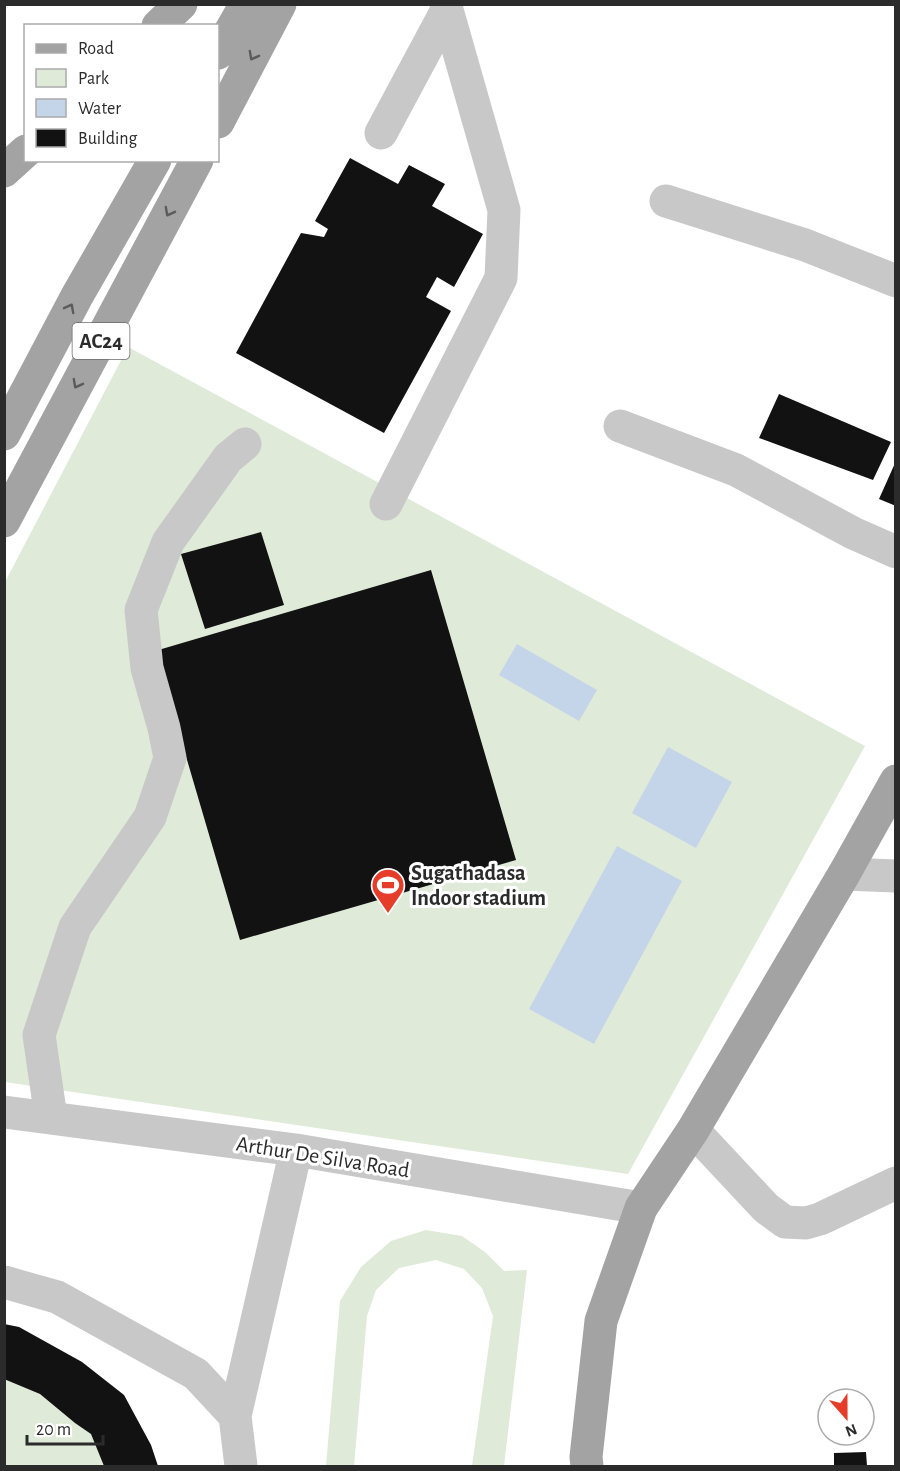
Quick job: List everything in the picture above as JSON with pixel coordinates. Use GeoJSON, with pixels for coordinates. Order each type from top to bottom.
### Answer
{"type":"FeatureCollection","features":[{"type":"Feature","properties":{"kind":"main road"},"geometry":{"type":"LineString","coordinates":[[160,24],[181,4]]}},
{"type":"Feature","properties":{"kind":"main road"},"geometry":{"type":"LineString","coordinates":[[219,51],[246,4]]}},
{"type":"Feature","properties":{"kind":"main road"},"geometry":{"type":"LineString","coordinates":[[219,120],[280,4]]}},
{"type":"Feature","properties":{"kind":"main road"},"geometry":{"type":"LineString","coordinates":[[4,171],[24,154]]}},
{"type":"Feature","properties":{"kind":"main road","name":"AC24"},"geometry":{"type":"LineString","coordinates":[[4,434],[77,296],[154,162]]}},
{"type":"Feature","properties":{"kind":"main road","name":"AC24"},"geometry":{"type":"LineString","coordinates":[[4,520],[196,162]]}},
{"type":"Feature","properties":{"kind":"main road"},"geometry":{"type":"LineString","coordinates":[[587,1467],[586,1457],[601,1321],[641,1208],[693,1130],[844,874],[896,781]]}},
{"type":"Feature","properties":{"kind":"street"},"geometry":{"type":"LineString","coordinates":[[381,132],[447,7]]}},
{"type":"Feature","properties":{"kind":"street"},"geometry":{"type":"LineString","coordinates":[[386,504],[501,278],[504,210],[447,7]]}},
{"type":"Feature","properties":{"kind":"street"},"geometry":{"type":"LineString","coordinates":[[666,201],[805,245],[896,281]]}},
{"type":"Feature","properties":{"kind":"street"},"geometry":{"type":"LineString","coordinates":[[620,426],[736,470],[853,532],[896,552]]}},
{"type":"Feature","properties":{"kind":"street"},"geometry":{"type":"LineString","coordinates":[[51,1118],[39,1035],[75,927],[150,817],[170,758],[147,668],[141,610],[168,542],[228,458],[244,444]]}},
{"type":"Feature","properties":{"kind":"street"},"geometry":{"type":"LineString","coordinates":[[844,874],[896,876]]}},
{"type":"Feature","properties":{"kind":"street","name":"Arthur De Silva Road"},"geometry":{"type":"LineString","coordinates":[[4,1112],[296,1150],[641,1208]]}},
{"type":"Feature","properties":{"kind":"street"},"geometry":{"type":"LineString","coordinates":[[693,1130],[766,1208],[785,1222],[806,1223],[820,1219],[896,1183]]}},
{"type":"Feature","properties":{"kind":"street"},"geometry":{"type":"LineString","coordinates":[[241,1467],[235,1416],[296,1150]]}},
{"type":"Feature","properties":{"kind":"street"},"geometry":{"type":"LineString","coordinates":[[4,1282],[57,1297],[196,1374],[235,1416]]}},
{"type":"Feature","properties":{"kind":"green space","name":"Sugathadasa Indoor stadium"},"geometry":{"type":"Polygon","coordinates":[[[128,347],[865,746],[628,1174],[5,1082],[5,582],[128,347]]]}},
{"type":"Feature","properties":{"kind":"green space"},"geometry":{"type":"Polygon","coordinates":[[[426,1230],[462,1236],[485,1252],[504,1271],[527,1270],[504,1466],[472,1466],[493,1316],[482,1288],[464,1269],[436,1260],[399,1268],[376,1290],[367,1316],[354,1466],[326,1466],[340,1301],[361,1267],[391,1241],[426,1230]]]}},
{"type":"Feature","properties":{"kind":"green space"},"geometry":{"type":"Polygon","coordinates":[[[4,1324],[19,1327],[82,1362],[124,1395],[151,1445],[158,1466],[5,1466],[4,1324]]]}},
{"type":"Feature","properties":{"kind":"water"},"geometry":{"type":"Polygon","coordinates":[[[517,644],[597,690],[579,721],[499,675],[517,644]]]}},
{"type":"Feature","properties":{"kind":"water"},"geometry":{"type":"Polygon","coordinates":[[[668,747],[732,782],[696,848],[632,813],[668,747]]]}},
{"type":"Feature","properties":{"kind":"water"},"geometry":{"type":"Polygon","coordinates":[[[617,846],[682,881],[594,1044],[529,1009],[617,846]]]}},
{"type":"Feature","properties":{"kind":"building"},"geometry":{"type":"Polygon","coordinates":[[[350,158],[398,184],[409,165],[445,184],[432,206],[483,234],[454,287],[437,277],[426,297],[451,311],[384,433],[236,353],[301,233],[324,237],[328,229],[315,221],[350,158]]]}},
{"type":"Feature","properties":{"kind":"building"},"geometry":{"type":"Polygon","coordinates":[[[779,394],[891,442],[873,480],[759,438],[779,394]]]}},
{"type":"Feature","properties":{"kind":"building"},"geometry":{"type":"Polygon","coordinates":[[[896,461],[896,506],[879,499],[896,461]]]}},
{"type":"Feature","properties":{"kind":"building"},"geometry":{"type":"Polygon","coordinates":[[[261,532],[284,605],[205,629],[181,554],[261,532]]]}},
{"type":"Feature","properties":{"kind":"building"},"geometry":{"type":"Polygon","coordinates":[[[431,570],[516,860],[240,940],[155,651],[431,570]]]}},
{"type":"Feature","properties":{"kind":"building"},"geometry":{"type":"Polygon","coordinates":[[[4,1324],[19,1327],[82,1362],[124,1395],[151,1445],[158,1466],[104,1466],[91,1434],[40,1394],[4,1379],[4,1324]]]}},
{"type":"Feature","properties":{"kind":"building"},"geometry":{"type":"Polygon","coordinates":[[[866,1452],[867,1466],[834,1466],[834,1453],[866,1452]]]}},
{"type":"Feature","properties":{"kind":"place","name":"Sugathadasa Indoor stadium"},"geometry":{"type":"Point","coordinates":[388,914]}}]}
